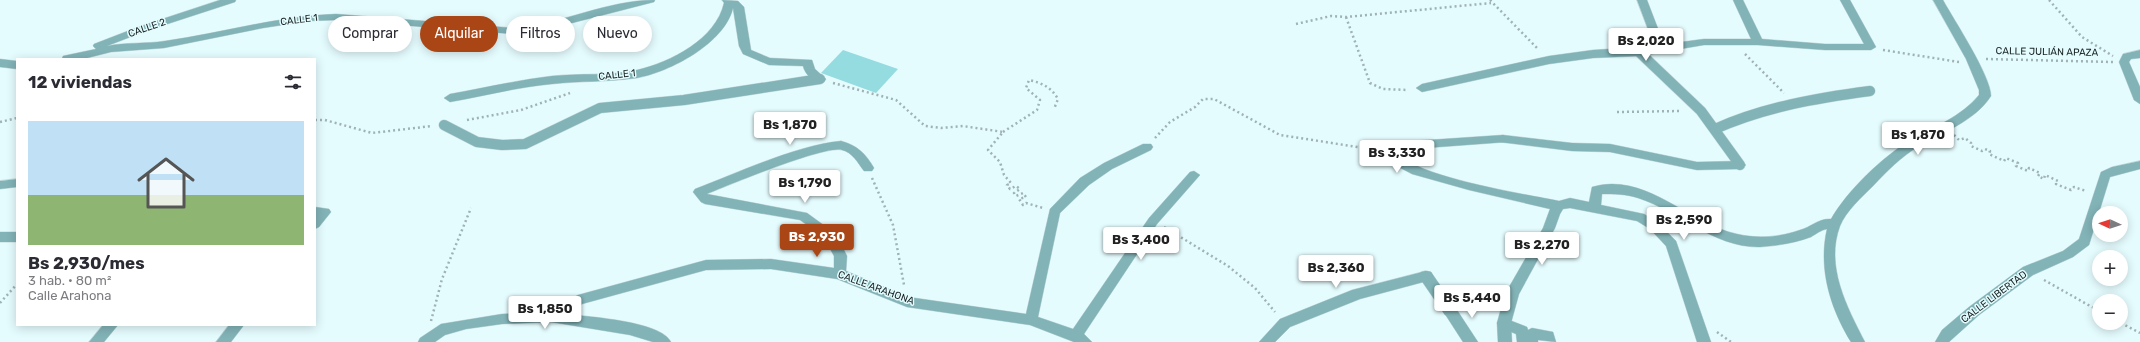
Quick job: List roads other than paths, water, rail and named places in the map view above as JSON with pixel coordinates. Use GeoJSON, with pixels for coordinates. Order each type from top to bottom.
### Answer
{"type":"FeatureCollection","features":[{"type":"Feature","properties":{"kind":"street","name":"CALLE 2"},"geometry":{"type":"LineString","coordinates":[[67,58],[142,29],[230,0]]}},
{"type":"Feature","properties":{"kind":"street","name":"CALLE 1"},"geometry":{"type":"LineString","coordinates":[[71,58],[111,49],[164,45],[309,18],[336,17],[514,31],[537,29],[650,0]]}},
{"type":"Feature","properties":{"kind":"street"},"geometry":{"type":"LineString","coordinates":[[1642,0],[1657,40],[1664,48]]}},
{"type":"Feature","properties":{"kind":"street"},"geometry":{"type":"LineString","coordinates":[[1738,0],[1758,42]]}},
{"type":"Feature","properties":{"kind":"street"},"geometry":{"type":"LineString","coordinates":[[1422,88],[1549,60],[1593,54],[1638,52],[1704,42],[1758,42],[1825,47],[1871,47],[1845,0]]}},
{"type":"Feature","properties":{"kind":"street"},"geometry":{"type":"LineString","coordinates":[[1858,342],[1843,316],[1831,274],[1830,259],[1834,225],[1851,202],[1884,167],[1904,150],[1945,127],[1972,109],[1985,96],[1985,90],[1972,62],[1938,0]]}},
{"type":"Feature","properties":{"kind":"street","name":"CALLE 1"},"geometry":{"type":"LineString","coordinates":[[450,98],[551,80],[637,74],[661,66],[701,46],[722,21],[728,2]]}},
{"type":"Feature","properties":{"kind":"street"},"geometry":{"type":"LineString","coordinates":[[728,2],[737,4],[739,8],[744,46],[747,52],[770,61],[808,63],[810,70],[820,79]]}},
{"type":"Feature","properties":{"kind":"street"},"geometry":{"type":"LineString","coordinates":[[2140,54],[2127,56],[2123,62],[2140,100]]}},
{"type":"Feature","properties":{"kind":"street"},"geometry":{"type":"LineString","coordinates":[[0,63],[16,65]]}},
{"type":"Feature","properties":{"kind":"street"},"geometry":{"type":"LineString","coordinates":[[1704,342],[1672,244],[1654,226],[1640,217],[1570,203],[1559,206],[1415,171],[1394,159],[1390,152],[1393,147],[1398,146],[1503,139],[1572,147],[1610,148],[1697,166],[1740,165]]}},
{"type":"Feature","properties":{"kind":"street"},"geometry":{"type":"LineString","coordinates":[[839,274],[841,266],[836,246],[824,230],[803,216],[705,199],[699,192],[798,156],[839,144],[855,150],[868,168]]}},
{"type":"Feature","properties":{"kind":"street"},"geometry":{"type":"LineString","coordinates":[[1031,320],[1054,212],[1078,186],[1103,168],[1147,147]]}},
{"type":"Feature","properties":{"kind":"street","name":"CALLE LIBERTAD"},"geometry":{"type":"LineString","coordinates":[[1942,342],[1947,334],[1974,311],[2028,271],[2068,254],[2085,242],[2092,224],[2098,196],[2105,175],[2112,170],[2140,165]]}},
{"type":"Feature","properties":{"kind":"street"},"geometry":{"type":"LineString","coordinates":[[1080,339],[1153,221],[1194,175]]}},
{"type":"Feature","properties":{"kind":"street"},"geometry":{"type":"LineString","coordinates":[[0,184],[16,183]]}},
{"type":"Feature","properties":{"kind":"street"},"geometry":{"type":"LineString","coordinates":[[1595,207],[1596,190],[1618,190],[1646,194],[1713,230],[1731,237],[1756,243],[1803,235],[1825,224],[1834,225]]}},
{"type":"Feature","properties":{"kind":"street"},"geometry":{"type":"LineString","coordinates":[[1505,342],[1504,323],[1512,294],[1559,206]]}},
{"type":"Feature","properties":{"kind":"street"},"geometry":{"type":"LineString","coordinates":[[316,212],[325,212],[316,223]]}},
{"type":"Feature","properties":{"kind":"street"},"geometry":{"type":"LineString","coordinates":[[0,237],[16,237]]}},
{"type":"Feature","properties":{"kind":"street","name":"CALLE ARAHONA"},"geometry":{"type":"LineString","coordinates":[[551,318],[578,300],[706,265],[743,263],[771,264],[839,274],[907,302],[1031,320],[1080,339]]}},
{"type":"Feature","properties":{"kind":"street"},"geometry":{"type":"LineString","coordinates":[[1266,342],[1285,323],[1358,294],[1426,276],[1471,342]]}},
{"type":"Feature","properties":{"kind":"street"},"geometry":{"type":"LineString","coordinates":[[430,337],[473,323],[502,319],[551,318],[630,329],[651,334],[664,342]]}},
{"type":"Feature","properties":{"kind":"street"},"geometry":{"type":"LineString","coordinates":[[1504,323],[1522,331],[1524,342]]}},
{"type":"Feature","properties":{"kind":"street"},"geometry":{"type":"LineString","coordinates":[[96,342],[110,326]]}},
{"type":"Feature","properties":{"kind":"street"},"geometry":{"type":"LineString","coordinates":[[223,342],[236,326]]}},
{"type":"Feature","properties":{"kind":"street"},"geometry":{"type":"LineString","coordinates":[[1531,342],[1532,334],[1548,336],[1549,342]]}},
{"type":"Feature","properties":{"kind":"lane"},"geometry":{"type":"LineString","coordinates":[[1638,52],[1701,111],[1740,165]]}},
{"type":"Feature","properties":{"kind":"lane"},"geometry":{"type":"LineString","coordinates":[[444,125],[477,142],[502,145],[525,144],[600,108],[684,100],[820,79]]}},
{"type":"Feature","properties":{"kind":"lane"},"geometry":{"type":"LineString","coordinates":[[1715,129],[1749,115],[1835,95],[1870,91]]}}]}
